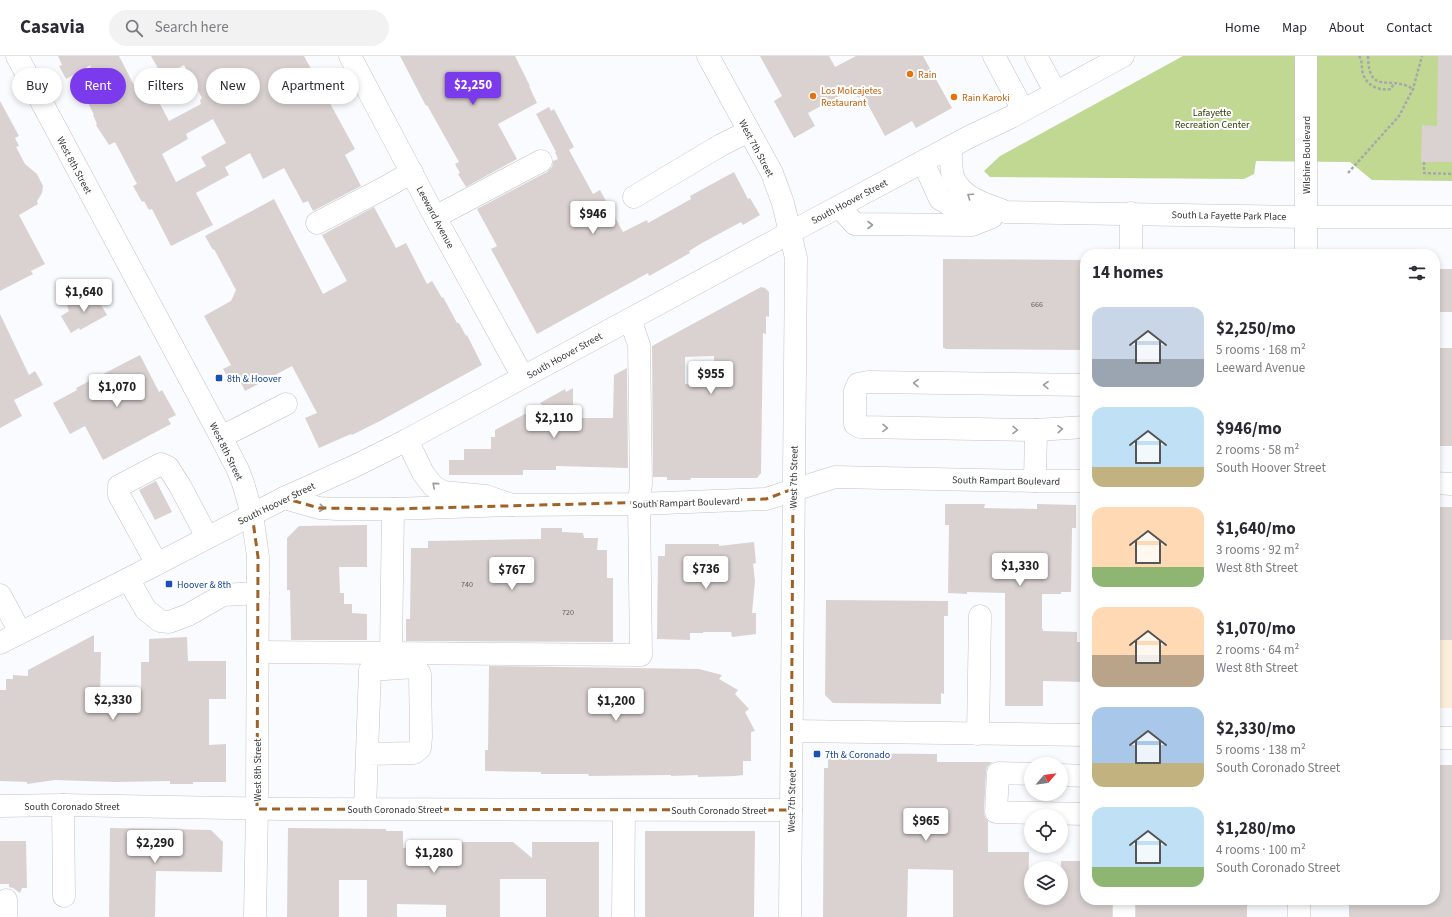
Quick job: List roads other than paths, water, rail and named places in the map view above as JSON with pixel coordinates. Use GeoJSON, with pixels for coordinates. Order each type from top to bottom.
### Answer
{"type":"FeatureCollection","features":[{"type":"Feature","properties":{"kind":"street","name":"West 8th Street"},"geometry":{"type":"LineString","coordinates":[[17,56],[238,470],[252,514],[258,557],[255,917]]}},
{"type":"Feature","properties":{"kind":"street","name":"Leeward Avenue"},"geometry":{"type":"LineString","coordinates":[[350,56],[523,377]]}},
{"type":"Feature","properties":{"kind":"street","name":"West 7th Street"},"geometry":{"type":"LineString","coordinates":[[708,56],[772,173],[782,199],[791,232],[796,265],[790,917]]}},
{"type":"Feature","properties":{"kind":"street"},"geometry":{"type":"LineString","coordinates":[[994,56],[1023,110]]}},
{"type":"Feature","properties":{"kind":"street"},"geometry":{"type":"LineString","coordinates":[[1036,56],[1056,93]]}},
{"type":"Feature","properties":{"kind":"street","name":"South Hoover Street"},"geometry":{"type":"LineString","coordinates":[[0,643],[128,579],[284,498],[357,465],[407,440],[791,232],[1056,93],[1123,56]]}},
{"type":"Feature","properties":{"kind":"street","name":"Wilshire Boulevard"},"geometry":{"type":"LineString","coordinates":[[1306,56],[1306,249]]}},
{"type":"Feature","properties":{"kind":"street"},"geometry":{"type":"LineString","coordinates":[[634,198],[721,145],[749,131]]}},
{"type":"Feature","properties":{"kind":"street","name":"South La Fayette Park Place"},"geometry":{"type":"LineString","coordinates":[[951,147],[954,178],[959,187],[969,196],[1006,212]]}},
{"type":"Feature","properties":{"kind":"street"},"geometry":{"type":"LineString","coordinates":[[436,217],[541,161]]}},
{"type":"Feature","properties":{"kind":"street"},"geometry":{"type":"LineString","coordinates":[[924,162],[940,199],[973,218],[982,221]]}},
{"type":"Feature","properties":{"kind":"street"},"geometry":{"type":"LineString","coordinates":[[317,223],[412,172]]}},
{"type":"Feature","properties":{"kind":"street","name":"South La Fayette Park Place"},"geometry":{"type":"LineString","coordinates":[[839,207],[855,224],[972,225],[1006,212],[1452,217]]}},
{"type":"Feature","properties":{"kind":"street"},"geometry":{"type":"LineString","coordinates":[[1131,213],[1131,249]]}},
{"type":"Feature","properties":{"kind":"street"},"geometry":{"type":"LineString","coordinates":[[258,652],[641,655],[639,344],[630,319]]}},
{"type":"Feature","properties":{"kind":"street"},"geometry":{"type":"LineString","coordinates":[[1080,386],[868,382],[858,384],[855,391],[855,424],[860,427],[1036,430],[1080,427]]}},
{"type":"Feature","properties":{"kind":"street"},"geometry":{"type":"LineString","coordinates":[[221,437],[286,404]]}},
{"type":"Feature","properties":{"kind":"street"},"geometry":{"type":"LineString","coordinates":[[1035,481],[1036,430]]}},
{"type":"Feature","properties":{"kind":"street"},"geometry":{"type":"LineString","coordinates":[[407,440],[423,473],[433,486],[443,492],[486,496],[512,505]]}},
{"type":"Feature","properties":{"kind":"street"},"geometry":{"type":"LineString","coordinates":[[156,564],[119,495],[120,486],[132,479],[161,464],[168,466],[207,537]]}},
{"type":"Feature","properties":{"kind":"street","name":"South Rampart Boulevard"},"geometry":{"type":"LineString","coordinates":[[284,498],[318,508],[393,509],[512,505],[640,504],[766,499],[793,489],[835,477],[1080,481]]}},
{"type":"Feature","properties":{"kind":"street"},"geometry":{"type":"LineString","coordinates":[[1440,483],[1452,484]]}},
{"type":"Feature","properties":{"kind":"street"},"geometry":{"type":"LineString","coordinates":[[391,652],[393,509]]}},
{"type":"Feature","properties":{"kind":"street"},"geometry":{"type":"LineString","coordinates":[[128,579],[146,610],[160,621],[169,622],[188,615],[223,595],[258,593]]}},
{"type":"Feature","properties":{"kind":"street"},"geometry":{"type":"LineString","coordinates":[[0,595],[20,632]]}},
{"type":"Feature","properties":{"kind":"street"},"geometry":{"type":"LineString","coordinates":[[978,734],[980,616]]}},
{"type":"Feature","properties":{"kind":"street"},"geometry":{"type":"LineString","coordinates":[[792,731],[1080,735]]}},
{"type":"Feature","properties":{"kind":"street"},"geometry":{"type":"LineString","coordinates":[[1440,738],[1452,738]]}},
{"type":"Feature","properties":{"kind":"street"},"geometry":{"type":"LineString","coordinates":[[365,809],[368,754]]}},
{"type":"Feature","properties":{"kind":"street"},"geometry":{"type":"LineString","coordinates":[[1024,774],[998,773],[996,812],[1080,814]]}},
{"type":"Feature","properties":{"kind":"street"},"geometry":{"type":"LineString","coordinates":[[1068,775],[1080,776]]}},
{"type":"Feature","properties":{"kind":"street"},"geometry":{"type":"LineString","coordinates":[[62,804],[64,896]]}},
{"type":"Feature","properties":{"kind":"street","name":"South Coronado Street"},"geometry":{"type":"LineString","coordinates":[[0,806],[62,804],[257,809],[791,810]]}},
{"type":"Feature","properties":{"kind":"street"},"geometry":{"type":"LineString","coordinates":[[623,917],[624,810]]}},
{"type":"Feature","properties":{"kind":"street"},"geometry":{"type":"LineString","coordinates":[[1124,905],[1124,917]]}},
{"type":"Feature","properties":{"kind":"street"},"geometry":{"type":"LineString","coordinates":[[1299,905],[1299,917]]}},
{"type":"Feature","properties":{"kind":"place","name":"Rain"},"geometry":{"type":"Point","coordinates":[910,74]}},
{"type":"Feature","properties":{"kind":"place","name":"Los Molcajetes Restaurant"},"geometry":{"type":"Point","coordinates":[813,96]}},
{"type":"Feature","properties":{"kind":"place","name":"Rain Karoki"},"geometry":{"type":"Point","coordinates":[954,97]}},
{"type":"Feature","properties":{"kind":"place","name":"8th & Hoover"},"geometry":{"type":"Point","coordinates":[219,378]}},
{"type":"Feature","properties":{"kind":"place","name":"Hoover & 8th"},"geometry":{"type":"Point","coordinates":[169,584]}},
{"type":"Feature","properties":{"kind":"place","name":"7th & Coronado"},"geometry":{"type":"Point","coordinates":[817,754]}},
{"type":"Feature","properties":{"kind":"park label","name":"Lafayette Recreation Center"},"geometry":{"type":"Point","coordinates":[1212,118]}}]}
